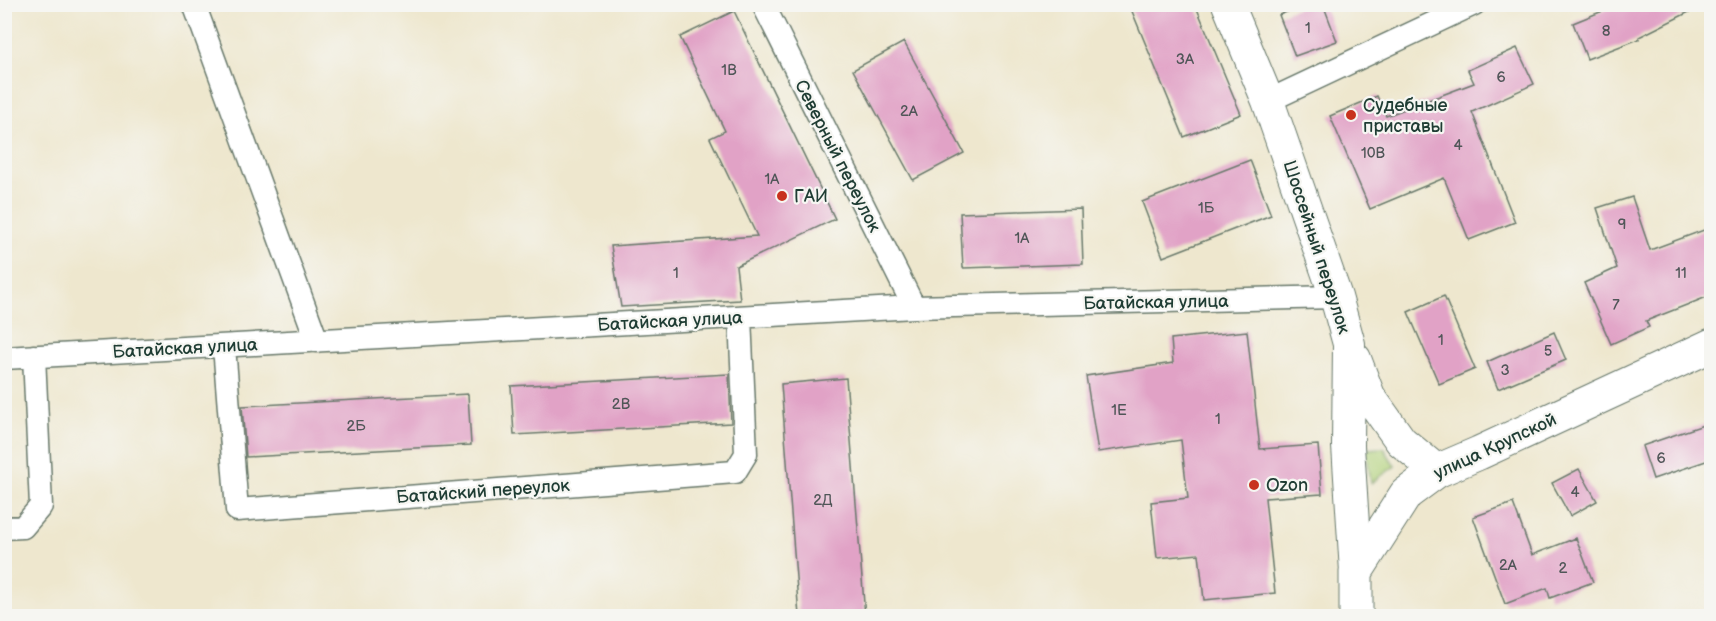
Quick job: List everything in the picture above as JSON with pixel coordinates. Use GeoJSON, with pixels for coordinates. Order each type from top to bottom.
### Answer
{"type":"FeatureCollection","features":[{"type":"Feature","properties":{"kind":"main road","name":"Шоссейный переулок"},"geometry":{"type":"LineString","coordinates":[[1228,4],[1268,101],[1336,297],[1349,344],[1348,446],[1356,572]]}},
{"type":"Feature","properties":{"kind":"main road"},"geometry":{"type":"LineString","coordinates":[[1349,344],[1369,396],[1401,441],[1437,471]]}},
{"type":"Feature","properties":{"kind":"main road","name":"улица Крупской"},"geometry":{"type":"LineString","coordinates":[[1356,572],[1406,494],[1437,471],[1712,345]]}},
{"type":"Feature","properties":{"kind":"main road"},"geometry":{"type":"LineString","coordinates":[[1356,572],[1356,616]]}},
{"type":"Feature","properties":{"kind":"street"},"geometry":{"type":"LineString","coordinates":[[194,4],[317,341]]}},
{"type":"Feature","properties":{"kind":"street","name":"Северный переулок"},"geometry":{"type":"LineString","coordinates":[[763,4],[914,307]]}},
{"type":"Feature","properties":{"kind":"street"},"geometry":{"type":"LineString","coordinates":[[1268,101],[1474,4]]}},
{"type":"Feature","properties":{"kind":"street","name":"Батайская улица"},"geometry":{"type":"LineString","coordinates":[[4,358],[914,307],[1336,297]]}},
{"type":"Feature","properties":{"kind":"street","name":"Батайский переулок"},"geometry":{"type":"LineString","coordinates":[[224,346],[237,510],[735,472],[746,454],[740,317]]}},
{"type":"Feature","properties":{"kind":"street"},"geometry":{"type":"LineString","coordinates":[[4,528],[23,527],[40,506],[34,356]]}},
{"type":"Feature","properties":{"kind":"green space"},"geometry":{"type":"Polygon","coordinates":[[[1384,448],[1395,466],[1371,483],[1366,449],[1384,448]]]}},
{"type":"Feature","properties":{"kind":"building"},"geometry":{"type":"Polygon","coordinates":[[[1129,4],[1195,4],[1241,114],[1184,137],[1129,4]]]}},
{"type":"Feature","properties":{"kind":"building"},"geometry":{"type":"Polygon","coordinates":[[[1307,4],[1323,4],[1337,41],[1295,56],[1279,15],[1307,4]]]}},
{"type":"Feature","properties":{"kind":"building"},"geometry":{"type":"Polygon","coordinates":[[[1620,4],[1705,4],[1639,39],[1587,59],[1573,23],[1620,4]]]}},
{"type":"Feature","properties":{"kind":"building"},"geometry":{"type":"Polygon","coordinates":[[[734,11],[835,219],[736,266],[740,300],[621,307],[611,246],[757,236],[710,138],[725,131],[680,37],[734,11]]]}},
{"type":"Feature","properties":{"kind":"building"},"geometry":{"type":"Polygon","coordinates":[[[904,42],[964,153],[913,180],[853,70],[904,42]]]}},
{"type":"Feature","properties":{"kind":"building"},"geometry":{"type":"Polygon","coordinates":[[[1517,48],[1534,84],[1472,112],[1515,222],[1469,240],[1444,178],[1370,209],[1330,116],[1377,96],[1386,116],[1474,83],[1468,70],[1517,48]]]}},
{"type":"Feature","properties":{"kind":"building"},"geometry":{"type":"Polygon","coordinates":[[[1250,160],[1271,215],[1163,257],[1142,202],[1250,160]]]}},
{"type":"Feature","properties":{"kind":"building"},"geometry":{"type":"Polygon","coordinates":[[[1632,197],[1650,250],[1712,227],[1712,295],[1646,321],[1649,327],[1611,344],[1584,283],[1617,268],[1597,208],[1632,197]]]}},
{"type":"Feature","properties":{"kind":"building"},"geometry":{"type":"Polygon","coordinates":[[[1081,209],[1083,264],[963,268],[960,213],[1081,209]]]}},
{"type":"Feature","properties":{"kind":"building"},"geometry":{"type":"Polygon","coordinates":[[[1444,296],[1475,369],[1439,384],[1408,312],[1444,296]]]}},
{"type":"Feature","properties":{"kind":"building"},"geometry":{"type":"Polygon","coordinates":[[[1247,331],[1260,449],[1318,445],[1322,494],[1265,498],[1275,593],[1204,600],[1199,554],[1157,558],[1151,502],[1188,498],[1181,440],[1098,452],[1086,376],[1173,363],[1171,339],[1247,331]]]}},
{"type":"Feature","properties":{"kind":"building"},"geometry":{"type":"Polygon","coordinates":[[[1554,332],[1566,360],[1498,389],[1487,362],[1554,332]]]}},
{"type":"Feature","properties":{"kind":"building"},"geometry":{"type":"Polygon","coordinates":[[[729,374],[731,423],[514,435],[511,386],[729,374]]]}},
{"type":"Feature","properties":{"kind":"building"},"geometry":{"type":"Polygon","coordinates":[[[846,378],[865,616],[799,616],[781,384],[846,378]]]}},
{"type":"Feature","properties":{"kind":"building"},"geometry":{"type":"Polygon","coordinates":[[[468,394],[471,445],[246,457],[242,406],[468,394]]]}},
{"type":"Feature","properties":{"kind":"building"},"geometry":{"type":"Polygon","coordinates":[[[1712,422],[1712,459],[1653,479],[1642,446],[1712,422]]]}},
{"type":"Feature","properties":{"kind":"building"},"geometry":{"type":"Polygon","coordinates":[[[1579,469],[1597,501],[1570,516],[1552,483],[1579,469]]]}},
{"type":"Feature","properties":{"kind":"building"},"geometry":{"type":"Polygon","coordinates":[[[1513,503],[1532,555],[1576,538],[1593,582],[1550,598],[1547,588],[1505,604],[1473,517],[1513,503]]]}},
{"type":"Feature","properties":{"kind":"place","name":"Судебные приставы"},"geometry":{"type":"Point","coordinates":[1351,115]}},
{"type":"Feature","properties":{"kind":"place","name":"ГАИ"},"geometry":{"type":"Point","coordinates":[782,196]}},
{"type":"Feature","properties":{"kind":"place","name":"Ozon"},"geometry":{"type":"Point","coordinates":[1254,485]}}]}
